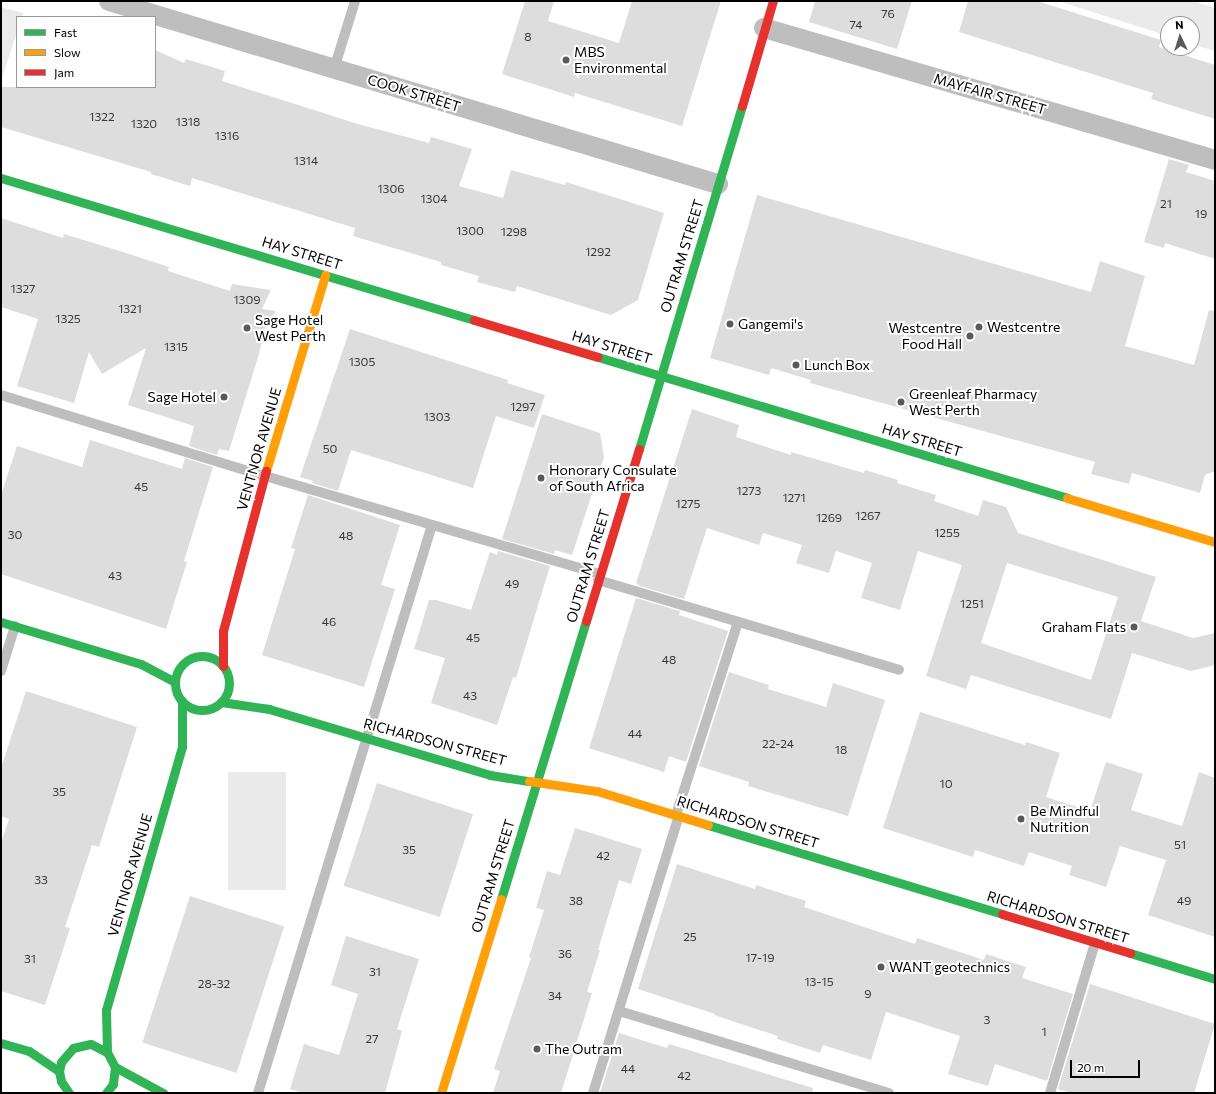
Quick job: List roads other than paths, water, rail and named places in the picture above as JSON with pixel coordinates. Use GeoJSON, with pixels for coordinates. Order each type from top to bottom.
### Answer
{"type":"FeatureCollection","features":[{"type":"Feature","properties":{"kind":"street","name":"COOK STREET"},"geometry":{"type":"LineString","coordinates":[[109,1],[718,184]]}},
{"type":"Feature","properties":{"kind":"street","name":"OUTRAM STREET"},"geometry":{"type":"LineString","coordinates":[[441,1093],[773,1]]}},
{"type":"Feature","properties":{"kind":"street","name":"MAYFAIR STREET"},"geometry":{"type":"LineString","coordinates":[[764,28],[1215,160]]}},
{"type":"Feature","properties":{"kind":"street","name":"HAY STREET"},"geometry":{"type":"LineString","coordinates":[[1,178],[1215,542]]}},
{"type":"Feature","properties":{"kind":"street","name":"VENTNOR AVENUE"},"geometry":{"type":"LineString","coordinates":[[226,670],[223,631],[265,476],[325,275]]}},
{"type":"Feature","properties":{"kind":"street"},"geometry":{"type":"LineString","coordinates":[[1,622],[141,664],[174,682]]}},
{"type":"Feature","properties":{"kind":"street"},"geometry":{"type":"LineString","coordinates":[[212,708],[196,710],[182,701],[175,689],[174,682],[178,669],[210,644],[223,631]]}},
{"type":"Feature","properties":{"kind":"street"},"geometry":{"type":"LineString","coordinates":[[175,660],[211,657],[240,684]]}},
{"type":"Feature","properties":{"kind":"street"},"geometry":{"type":"LineString","coordinates":[[141,664],[162,662]]}},
{"type":"Feature","properties":{"kind":"street"},"geometry":{"type":"LineString","coordinates":[[204,719],[212,708],[221,702],[229,689],[226,670]]}},
{"type":"Feature","properties":{"kind":"street","name":"RICHARDSON STREET"},"geometry":{"type":"LineString","coordinates":[[257,699],[269,709]]}},
{"type":"Feature","properties":{"kind":"street","name":"VENTNOR AVENUE"},"geometry":{"type":"LineString","coordinates":[[107,1052],[106,1010],[182,747],[182,701]]}},
{"type":"Feature","properties":{"kind":"street","name":"RICHARDSON STREET"},"geometry":{"type":"LineString","coordinates":[[221,702],[269,709],[490,774],[597,791],[1215,980]]}},
{"type":"Feature","properties":{"kind":"street","name":"VENTNOR AVENUE"},"geometry":{"type":"LineString","coordinates":[[182,747],[191,736]]}},
{"type":"Feature","properties":{"kind":"street","name":"VENTNOR AVENUE"},"geometry":{"type":"LineString","coordinates":[[96,1024],[106,1010]]}},
{"type":"Feature","properties":{"kind":"street"},"geometry":{"type":"LineString","coordinates":[[82,1044],[89,1034]]}},
{"type":"Feature","properties":{"kind":"street"},"geometry":{"type":"LineString","coordinates":[[1,1043],[29,1051],[59,1071]]}},
{"type":"Feature","properties":{"kind":"street"},"geometry":{"type":"LineString","coordinates":[[58,1049],[73,1048],[82,1044],[91,1044],[107,1052],[115,1067],[163,1093]]}},
{"type":"Feature","properties":{"kind":"street"},"geometry":{"type":"LineString","coordinates":[[67,1092],[61,1081],[59,1071],[61,1062],[73,1048]]}},
{"type":"Feature","properties":{"kind":"street"},"geometry":{"type":"LineString","coordinates":[[29,1051],[42,1050]]}},
{"type":"Feature","properties":{"kind":"street"},"geometry":{"type":"LineString","coordinates":[[107,1092],[113,1084],[115,1067]]}},
{"type":"Feature","properties":{"kind":"street"},"geometry":{"type":"LineString","coordinates":[[107,1092],[122,1092]]}},
{"type":"Feature","properties":{"kind":"street"},"geometry":{"type":"LineString","coordinates":[[143,1093],[156,1093]]}},
{"type":"Feature","properties":{"kind":"lane"},"geometry":{"type":"LineString","coordinates":[[334,69],[355,1]]}},
{"type":"Feature","properties":{"kind":"lane"},"geometry":{"type":"LineString","coordinates":[[1,394],[265,476],[432,525],[738,622],[899,670]]}},
{"type":"Feature","properties":{"kind":"lane"},"geometry":{"type":"LineString","coordinates":[[258,1093],[432,525]]}},
{"type":"Feature","properties":{"kind":"lane"},"geometry":{"type":"LineString","coordinates":[[593,1093],[738,622]]}},
{"type":"Feature","properties":{"kind":"lane"},"geometry":{"type":"LineString","coordinates":[[1,671],[15,626]]}},
{"type":"Feature","properties":{"kind":"lane"},"geometry":{"type":"LineString","coordinates":[[1050,1093],[1095,943]]}},
{"type":"Feature","properties":{"kind":"lane"},"geometry":{"type":"LineString","coordinates":[[618,1011],[889,1093]]}},
{"type":"Feature","properties":{"kind":"place","name":"MBS Environmental"},"geometry":{"type":"Point","coordinates":[566,60]}},
{"type":"Feature","properties":{"kind":"place","name":"Gangemi's"},"geometry":{"type":"Point","coordinates":[730,324]}},
{"type":"Feature","properties":{"kind":"place","name":"Westcentre"},"geometry":{"type":"Point","coordinates":[979,327]}},
{"type":"Feature","properties":{"kind":"place","name":"Sage Hotel West Perth"},"geometry":{"type":"Point","coordinates":[247,328]}},
{"type":"Feature","properties":{"kind":"place","name":"Westcentre Food Hall"},"geometry":{"type":"Point","coordinates":[970,336]}},
{"type":"Feature","properties":{"kind":"place","name":"Lunch Box"},"geometry":{"type":"Point","coordinates":[796,365]}},
{"type":"Feature","properties":{"kind":"place","name":"Sage Hotel"},"geometry":{"type":"Point","coordinates":[224,397]}},
{"type":"Feature","properties":{"kind":"place","name":"Greenleaf Pharmacy West Perth"},"geometry":{"type":"Point","coordinates":[901,402]}},
{"type":"Feature","properties":{"kind":"place","name":"Honorary Consulate of South Africa"},"geometry":{"type":"Point","coordinates":[541,478]}},
{"type":"Feature","properties":{"kind":"place","name":"Graham Flats"},"geometry":{"type":"Point","coordinates":[1134,627]}},
{"type":"Feature","properties":{"kind":"place","name":"Be Mindful Nutrition"},"geometry":{"type":"Point","coordinates":[1021,819]}},
{"type":"Feature","properties":{"kind":"place","name":"WANT geotechnics"},"geometry":{"type":"Point","coordinates":[881,967]}},
{"type":"Feature","properties":{"kind":"place","name":"The Outram"},"geometry":{"type":"Point","coordinates":[537,1049]}}]}
